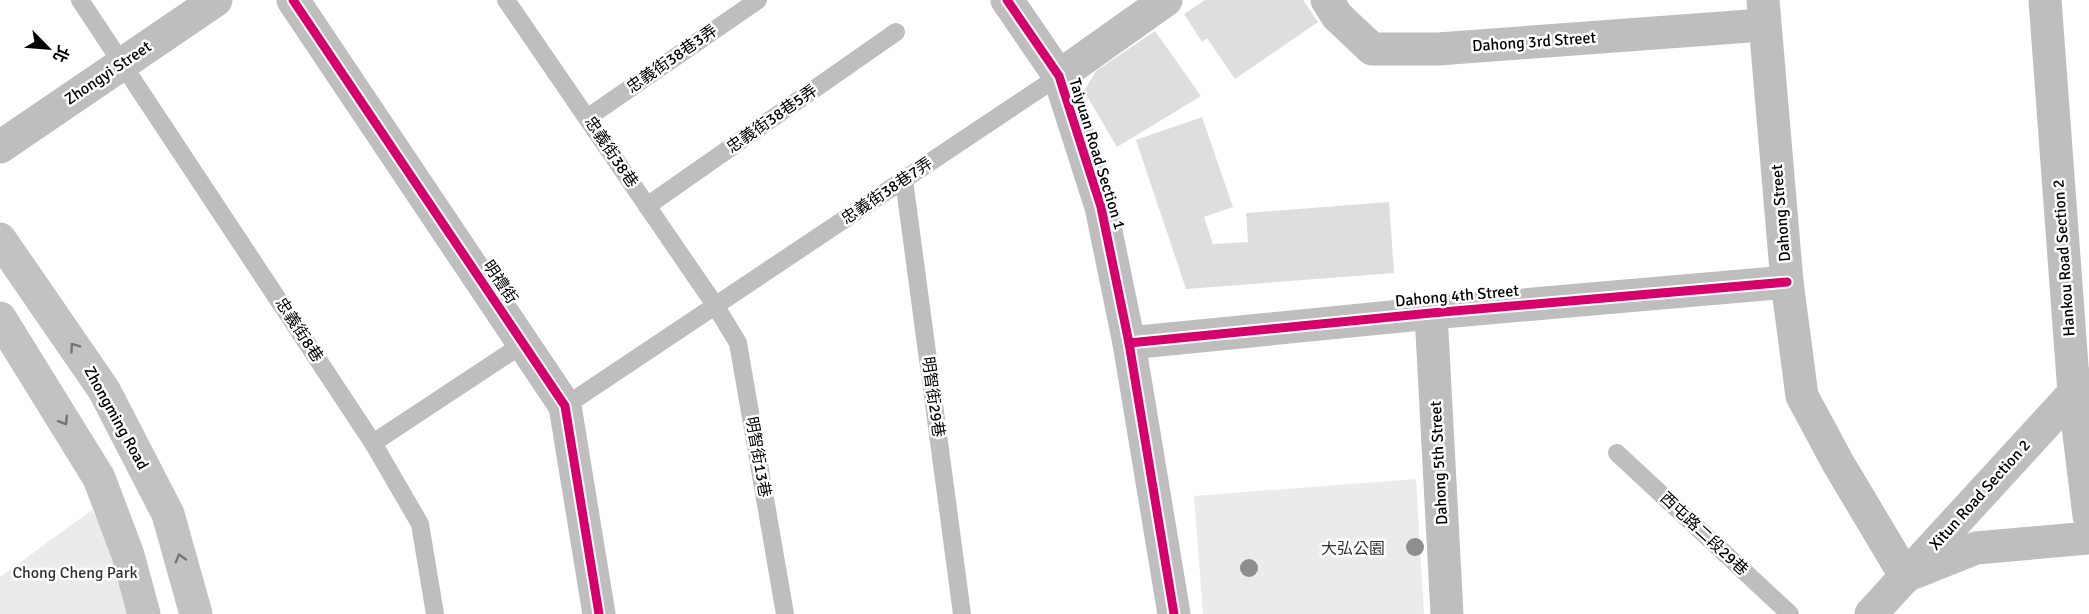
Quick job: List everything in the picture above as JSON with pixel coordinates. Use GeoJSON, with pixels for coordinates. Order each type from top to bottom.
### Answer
{"type":"FeatureCollection","features":[{"type":"Feature","properties":{"kind":"main road","name":"Zhongming Road"},"geometry":{"type":"LineString","coordinates":[[0,239],[104,390],[168,514],[196,614]]}},
{"type":"Feature","properties":{"kind":"main road"},"geometry":{"type":"LineString","coordinates":[[0,318],[99,478],[128,555],[144,614]]}},
{"type":"Feature","properties":{"kind":"street","name":"Zhongyi Street"},"geometry":{"type":"LineString","coordinates":[[0,147],[216,0]]}},
{"type":"Feature","properties":{"kind":"street","name":"明禮街"},"geometry":{"type":"LineString","coordinates":[[293,0],[565,406],[599,614]]}},
{"type":"Feature","properties":{"kind":"street","name":"Taiyuan Road Section 1"},"geometry":{"type":"LineString","coordinates":[[1007,0],[1059,76],[1101,207],[1130,343],[1174,614]]}},
{"type":"Feature","properties":{"kind":"street"},"geometry":{"type":"LineString","coordinates":[[1059,76],[1166,0]]}},
{"type":"Feature","properties":{"kind":"street","name":"Dahong 3rd Street"},"geometry":{"type":"LineString","coordinates":[[1327,0],[1337,16],[1372,49],[1438,49],[1763,12]]}},
{"type":"Feature","properties":{"kind":"street","name":"Hankou Road Section 2"},"geometry":{"type":"LineString","coordinates":[[2045,0],[2081,385],[2089,516]]}},
{"type":"Feature","properties":{"kind":"street","name":"Dahong Street"},"geometry":{"type":"LineString","coordinates":[[1763,12],[1787,282],[1802,396],[1838,463],[1906,576]]}},
{"type":"Feature","properties":{"kind":"street","name":"Dahong 4th Street"},"geometry":{"type":"LineString","coordinates":[[1130,343],[1431,313],[1787,282]]}},
{"type":"Feature","properties":{"kind":"street","name":"Dahong 5th Street"},"geometry":{"type":"LineString","coordinates":[[1431,313],[1447,614]]}},
{"type":"Feature","properties":{"kind":"street","name":"Xitun Road Section 2"},"geometry":{"type":"LineString","coordinates":[[1871,614],[2081,385]]}},
{"type":"Feature","properties":{"kind":"street"},"geometry":{"type":"LineString","coordinates":[[1906,576],[1976,548],[2089,538]]}},
{"type":"Feature","properties":{"kind":"lane","name":"忠義街8巷"},"geometry":{"type":"LineString","coordinates":[[80,0],[373,443],[420,524],[435,614]]}},
{"type":"Feature","properties":{"kind":"lane","name":"忠義街38巷3弄"},"geometry":{"type":"LineString","coordinates":[[587,118],[758,0]]}},
{"type":"Feature","properties":{"kind":"lane","name":"忠義街38巷"},"geometry":{"type":"LineString","coordinates":[[515,3],[587,118],[715,305]]}},
{"type":"Feature","properties":{"kind":"lane","name":"忠義街38巷5弄"},"geometry":{"type":"LineString","coordinates":[[647,206],[896,32]]}},
{"type":"Feature","properties":{"kind":"lane","name":"忠義街38巷7弄"},"geometry":{"type":"LineString","coordinates":[[565,406],[1059,76]]}},
{"type":"Feature","properties":{"kind":"lane","name":"明智街29巷"},"geometry":{"type":"LineString","coordinates":[[904,180],[962,614]]}},
{"type":"Feature","properties":{"kind":"lane","name":"明智街13巷"},"geometry":{"type":"LineString","coordinates":[[715,305],[738,343],[785,614]]}},
{"type":"Feature","properties":{"kind":"lane"},"geometry":{"type":"LineString","coordinates":[[373,443],[523,344]]}},
{"type":"Feature","properties":{"kind":"lane","name":"西屯路二段29巷"},"geometry":{"type":"LineString","coordinates":[[1617,453],[1790,614]]}},
{"type":"Feature","properties":{"kind":"green space","name":"大弘公園"},"geometry":{"type":"Polygon","coordinates":[[[1416,479],[1424,614],[1203,614],[1194,496],[1416,479]]]}},
{"type":"Feature","properties":{"kind":"green space","name":"Chong Cheng Park"},"geometry":{"type":"Polygon","coordinates":[[[92,510],[109,543],[132,614],[0,614],[0,577],[92,510]]]}},
{"type":"Feature","properties":{"kind":"building"},"geometry":{"type":"Polygon","coordinates":[[[1205,0],[1303,0],[1318,22],[1235,79],[1207,38],[1202,42],[1184,14],[1205,0]]]}},
{"type":"Feature","properties":{"kind":"building"},"geometry":{"type":"Polygon","coordinates":[[[1155,31],[1201,96],[1117,147],[1084,91],[1096,71],[1155,31]]]}},
{"type":"Feature","properties":{"kind":"building"},"geometry":{"type":"Polygon","coordinates":[[[1202,117],[1233,207],[1204,217],[1213,244],[1248,242],[1246,213],[1389,202],[1394,273],[1186,289],[1136,140],[1202,117]]]}},
{"type":"Feature","properties":{"kind":"cycle path"},"geometry":{"type":"LineString","coordinates":[[293,0],[565,406],[599,614]]}},
{"type":"Feature","properties":{"kind":"cycle path"},"geometry":{"type":"LineString","coordinates":[[1007,0],[1059,76],[1101,207],[1129,343],[1174,614]]}},
{"type":"Feature","properties":{"kind":"cycle path"},"geometry":{"type":"LineString","coordinates":[[1129,343],[1431,313],[1787,282]]}}]}
